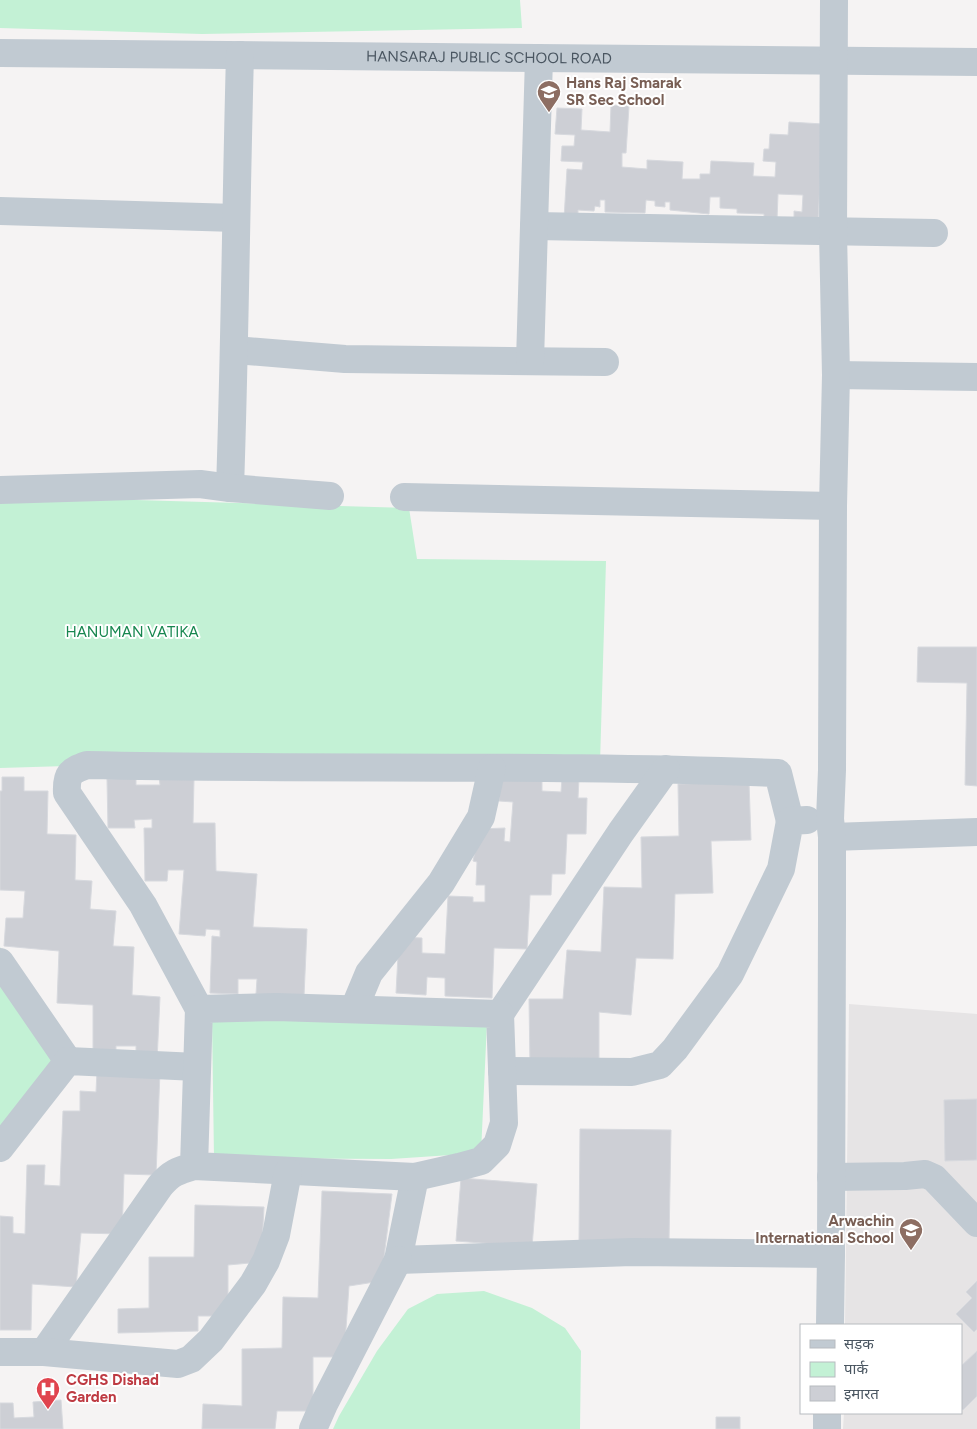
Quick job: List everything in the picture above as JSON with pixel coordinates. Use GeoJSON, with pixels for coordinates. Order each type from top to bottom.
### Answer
{"type":"FeatureCollection","features":[{"type":"Feature","properties":{"kind":"street"},"geometry":{"type":"LineString","coordinates":[[830,1324],[832,1254],[832,506],[836,375],[833,232],[834,0]]}},
{"type":"Feature","properties":{"kind":"street","name":"HANSARAJ PUBLIC SCHOOL ROAD"},"geometry":{"type":"LineString","coordinates":[[0,53],[977,62]]}},
{"type":"Feature","properties":{"kind":"street"},"geometry":{"type":"LineString","coordinates":[[230,488],[235,350],[240,55]]}},
{"type":"Feature","properties":{"kind":"street"},"geometry":{"type":"LineString","coordinates":[[530,361],[539,58]]}},
{"type":"Feature","properties":{"kind":"street"},"geometry":{"type":"LineString","coordinates":[[0,211],[236,218]]}},
{"type":"Feature","properties":{"kind":"street"},"geometry":{"type":"LineString","coordinates":[[534,226],[934,233]]}},
{"type":"Feature","properties":{"kind":"street"},"geometry":{"type":"LineString","coordinates":[[235,350],[346,359],[605,362]]}},
{"type":"Feature","properties":{"kind":"street"},"geometry":{"type":"LineString","coordinates":[[836,375],[977,377]]}},
{"type":"Feature","properties":{"kind":"street"},"geometry":{"type":"LineString","coordinates":[[0,490],[200,484],[330,496]]}},
{"type":"Feature","properties":{"kind":"street"},"geometry":{"type":"LineString","coordinates":[[404,497],[832,506]]}},
{"type":"Feature","properties":{"kind":"street"},"geometry":{"type":"LineString","coordinates":[[194,1166],[199,1009],[143,905],[67,793],[66,780],[73,770],[87,764],[234,768],[666,769],[778,773],[790,821],[781,869],[730,974],[676,1049],[660,1064],[632,1072],[502,1071]]}},
{"type":"Feature","properties":{"kind":"street"},"geometry":{"type":"LineString","coordinates":[[354,1009],[369,973],[441,883],[481,817],[492,768]]}},
{"type":"Feature","properties":{"kind":"street"},"geometry":{"type":"LineString","coordinates":[[44,1352],[170,1174],[194,1166],[415,1177],[481,1161],[497,1145],[504,1123],[500,1014],[621,832],[666,769]]}},
{"type":"Feature","properties":{"kind":"street"},"geometry":{"type":"LineString","coordinates":[[790,821],[831,828],[977,832]]}},
{"type":"Feature","properties":{"kind":"street"},"geometry":{"type":"LineString","coordinates":[[0,962],[68,1061]]}},
{"type":"Feature","properties":{"kind":"street"},"geometry":{"type":"LineString","coordinates":[[199,1009],[276,1007],[500,1014]]}},
{"type":"Feature","properties":{"kind":"street"},"geometry":{"type":"LineString","coordinates":[[68,1061],[197,1067]]}},
{"type":"Feature","properties":{"kind":"street"},"geometry":{"type":"LineString","coordinates":[[0,1148],[68,1061]]}},
{"type":"Feature","properties":{"kind":"street"},"geometry":{"type":"LineString","coordinates":[[0,1352],[44,1352],[178,1364],[191,1359],[211,1340],[253,1284],[266,1261],[276,1235],[288,1172]]}},
{"type":"Feature","properties":{"kind":"street"},"geometry":{"type":"LineString","coordinates":[[832,1177],[925,1174],[934,1178],[977,1223]]}},
{"type":"Feature","properties":{"kind":"street"},"geometry":{"type":"LineString","coordinates":[[313,1429],[398,1260],[415,1177]]}},
{"type":"Feature","properties":{"kind":"street"},"geometry":{"type":"LineString","coordinates":[[398,1260],[632,1252],[832,1254]]}},
{"type":"Feature","properties":{"kind":"street"},"geometry":{"type":"LineString","coordinates":[[827,1414],[827,1429]]}},
{"type":"Feature","properties":{"kind":"shaded area","name":"Arwachin International School"},"geometry":{"type":"Polygon","coordinates":[[[849,1004],[977,1014],[977,1429],[843,1429],[844,1414],[962,1414],[962,1324],[845,1324],[849,1004]]]}},
{"type":"Feature","properties":{"kind":"green space"},"geometry":{"type":"Polygon","coordinates":[[[0,0],[520,0],[522,28],[202,34],[0,28],[0,0]]]}},
{"type":"Feature","properties":{"kind":"green space","name":"HANUMAN VATIKA"},"geometry":{"type":"Polygon","coordinates":[[[0,496],[409,508],[417,559],[606,561],[600,763],[232,761],[0,768],[0,496]]]}},
{"type":"Feature","properties":{"kind":"green space"},"geometry":{"type":"Polygon","coordinates":[[[0,947],[68,1061],[0,1151],[0,947]]]}},
{"type":"Feature","properties":{"kind":"green space"},"geometry":{"type":"Polygon","coordinates":[[[212,1019],[487,1022],[481,1153],[391,1159],[214,1158],[212,1019]]]}},
{"type":"Feature","properties":{"kind":"green space"},"geometry":{"type":"Polygon","coordinates":[[[484,1291],[532,1308],[565,1328],[581,1351],[580,1429],[333,1429],[377,1351],[408,1309],[437,1294],[484,1291]]]}},
{"type":"Feature","properties":{"kind":"building"},"geometry":{"type":"Polygon","coordinates":[[[611,105],[629,106],[626,153],[622,153],[622,167],[647,169],[647,160],[683,162],[682,179],[700,179],[700,174],[710,174],[711,161],[754,163],[753,176],[775,177],[776,162],[763,161],[764,149],[769,149],[770,134],[788,135],[789,122],[823,124],[818,222],[794,221],[794,211],[802,212],[803,195],[778,194],[777,220],[764,219],[764,214],[737,213],[737,209],[720,208],[720,197],[710,197],[709,214],[670,210],[670,202],[665,202],[665,207],[655,206],[655,201],[646,200],[645,213],[605,212],[605,200],[600,200],[600,207],[595,206],[594,211],[578,210],[578,220],[564,219],[567,169],[582,170],[583,162],[561,161],[562,146],[574,146],[575,135],[555,134],[557,108],[582,109],[581,130],[610,132],[611,105]]]}},
{"type":"Feature","properties":{"kind":"building"},"geometry":{"type":"Polygon","coordinates":[[[918,647],[977,647],[977,786],[965,785],[967,683],[917,682],[918,647]]]}},
{"type":"Feature","properties":{"kind":"building"},"geometry":{"type":"Polygon","coordinates":[[[500,775],[542,777],[542,791],[561,792],[562,778],[579,778],[578,798],[587,798],[586,834],[567,834],[565,874],[552,874],[551,895],[530,895],[527,949],[494,948],[492,998],[445,996],[445,978],[427,977],[426,995],[396,993],[399,937],[422,938],[422,953],[445,954],[448,896],[473,897],[473,902],[485,902],[485,885],[476,885],[477,862],[473,861],[480,829],[505,828],[504,841],[510,842],[513,802],[499,801],[500,775]]]}},
{"type":"Feature","properties":{"kind":"building"},"geometry":{"type":"Polygon","coordinates":[[[159,776],[194,779],[193,823],[215,823],[216,871],[257,874],[253,927],[307,929],[304,996],[256,994],[257,979],[238,979],[238,994],[210,993],[212,936],[220,937],[220,930],[206,929],[205,936],[179,934],[184,870],[168,870],[167,881],[145,881],[144,828],[152,828],[152,819],[134,820],[135,828],[108,828],[107,779],[136,778],[136,785],[160,785],[159,776]]]}},
{"type":"Feature","properties":{"kind":"building"},"geometry":{"type":"Polygon","coordinates":[[[2,777],[24,777],[24,791],[48,791],[47,834],[76,835],[75,880],[92,881],[90,909],[116,911],[113,946],[134,947],[132,995],[160,997],[157,1061],[136,1060],[136,1046],[116,1046],[116,1058],[93,1056],[93,1005],[57,1003],[59,951],[4,946],[6,918],[23,918],[25,891],[0,890],[0,791],[2,791],[2,777]]]}},
{"type":"Feature","properties":{"kind":"building"},"geometry":{"type":"Polygon","coordinates":[[[749,782],[751,840],[711,841],[713,893],[675,894],[673,959],[636,958],[631,1015],[599,1012],[599,1066],[530,1067],[529,999],[563,999],[567,950],[601,952],[604,887],[642,888],[641,837],[679,836],[678,784],[749,782]]]}},
{"type":"Feature","properties":{"kind":"building"},"geometry":{"type":"Polygon","coordinates":[[[97,1071],[160,1071],[156,1175],[124,1174],[122,1234],[81,1233],[76,1287],[32,1284],[31,1330],[0,1330],[0,1216],[13,1217],[13,1233],[25,1234],[27,1165],[45,1165],[44,1185],[60,1186],[63,1111],[80,1111],[80,1091],[96,1092],[97,1071]]]}},
{"type":"Feature","properties":{"kind":"building"},"geometry":{"type":"Polygon","coordinates":[[[977,1099],[977,1160],[945,1161],[944,1100],[977,1099]]]}},
{"type":"Feature","properties":{"kind":"building"},"geometry":{"type":"Polygon","coordinates":[[[580,1129],[671,1130],[669,1241],[579,1241],[580,1129]]]}},
{"type":"Feature","properties":{"kind":"building"},"geometry":{"type":"Polygon","coordinates":[[[461,1178],[537,1184],[532,1247],[456,1241],[461,1178]]]}},
{"type":"Feature","properties":{"kind":"building"},"geometry":{"type":"Polygon","coordinates":[[[322,1191],[392,1194],[381,1281],[349,1286],[344,1357],[313,1357],[313,1411],[277,1411],[275,1429],[202,1429],[203,1404],[242,1406],[242,1349],[282,1348],[283,1297],[318,1298],[322,1191]]]}},
{"type":"Feature","properties":{"kind":"building"},"geometry":{"type":"Polygon","coordinates":[[[195,1205],[264,1207],[261,1262],[228,1265],[228,1316],[198,1316],[198,1331],[118,1333],[118,1309],[149,1308],[149,1257],[194,1257],[195,1205]]]}},
{"type":"Feature","properties":{"kind":"building"},"geometry":{"type":"Polygon","coordinates":[[[977,1281],[977,1329],[974,1332],[956,1314],[972,1298],[966,1292],[977,1281]]]}},
{"type":"Feature","properties":{"kind":"building"},"geometry":{"type":"Polygon","coordinates":[[[977,1351],[977,1396],[963,1410],[962,1409],[962,1365],[977,1351]]]}},
{"type":"Feature","properties":{"kind":"building","name":"CGHS Dishad Garden"},"geometry":{"type":"Polygon","coordinates":[[[61,1400],[63,1429],[0,1429],[0,1403],[13,1403],[14,1418],[34,1417],[33,1402],[61,1400]]]}},
{"type":"Feature","properties":{"kind":"building"},"geometry":{"type":"Polygon","coordinates":[[[716,1417],[740,1417],[740,1429],[716,1429],[716,1417]]]}},
{"type":"Feature","properties":{"kind":"place","name":"Hans Raj Smarak SR Sec School"},"geometry":{"type":"Point","coordinates":[549,113]}},
{"type":"Feature","properties":{"kind":"place","name":"Arwachin International School"},"geometry":{"type":"Point","coordinates":[911,1251]}},
{"type":"Feature","properties":{"kind":"place","name":"CGHS Dishad Garden"},"geometry":{"type":"Point","coordinates":[48,1410]}}]}
